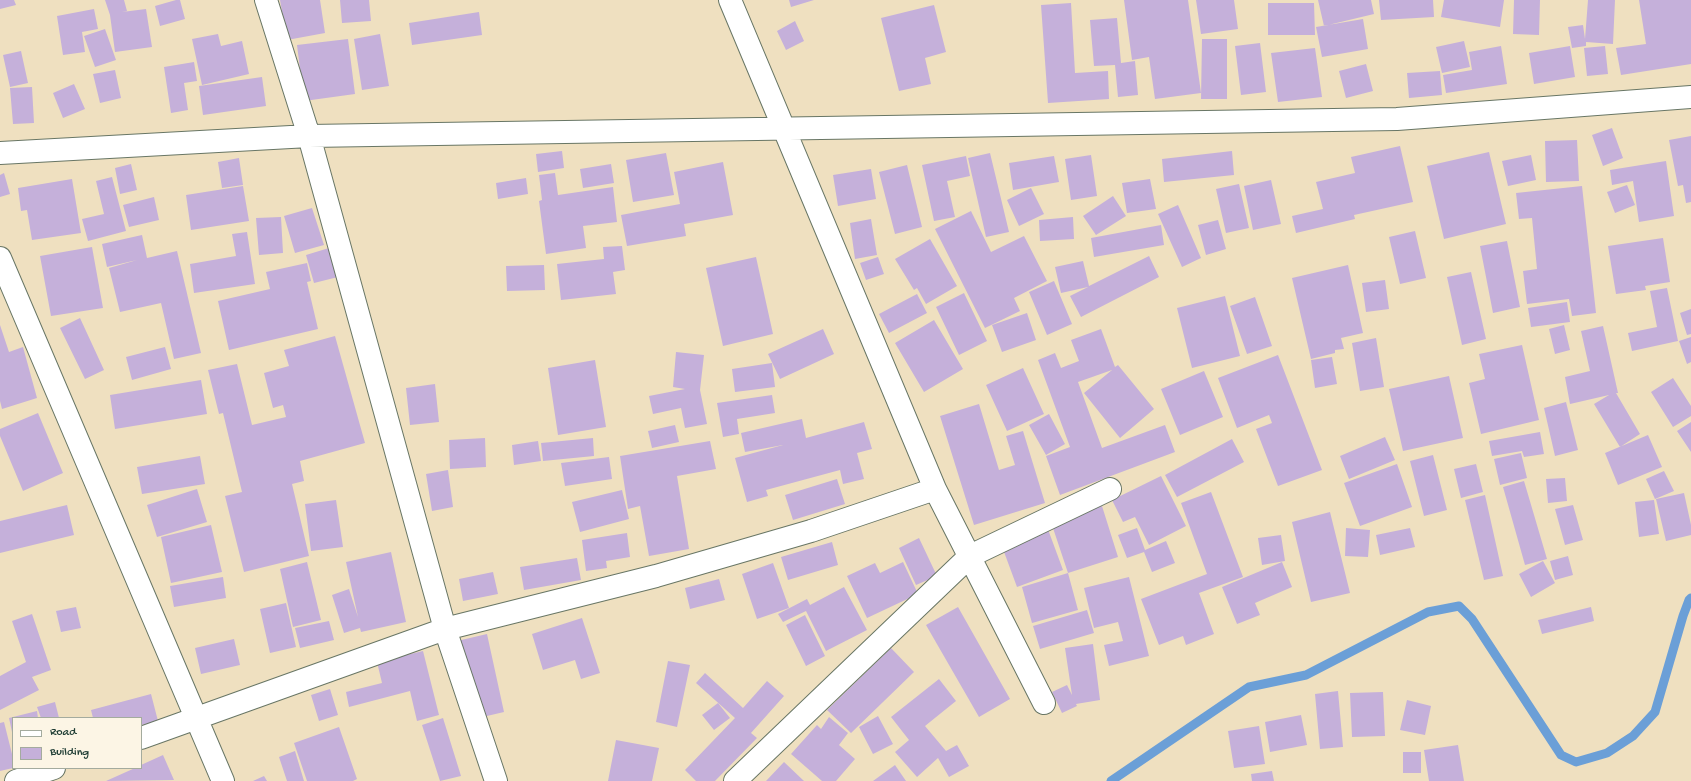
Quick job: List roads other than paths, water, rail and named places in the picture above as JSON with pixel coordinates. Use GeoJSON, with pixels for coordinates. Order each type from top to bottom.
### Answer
{"type":"FeatureCollection","features":[{"type":"Feature","properties":{"kind":"street"},"geometry":{"type":"LineString","coordinates":[[266,0],[309,136],[445,628],[496,781]]}},
{"type":"Feature","properties":{"kind":"street"},"geometry":{"type":"LineString","coordinates":[[730,0],[935,489],[1044,703]]}},
{"type":"Feature","properties":{"kind":"street"},"geometry":{"type":"LineString","coordinates":[[0,153],[309,136],[1397,119],[1691,97]]}},
{"type":"Feature","properties":{"kind":"street"},"geometry":{"type":"LineString","coordinates":[[0,258],[223,781]]}},
{"type":"Feature","properties":{"kind":"street"},"geometry":{"type":"LineString","coordinates":[[734,781],[970,556],[1110,488]]}},
{"type":"Feature","properties":{"kind":"street"},"geometry":{"type":"LineString","coordinates":[[142,738],[445,628],[656,576],[811,530],[935,489]]}},
{"type":"Feature","properties":{"kind":"street"},"geometry":{"type":"LineString","coordinates":[[16,781],[51,769]]}},
{"type":"Feature","properties":{"kind":"waterway"},"geometry":{"type":"LineString","coordinates":[[1111,781],[1249,687],[1306,675],[1428,612],[1459,606],[1472,619],[1561,755],[1576,762],[1607,753],[1633,736],[1655,712],[1683,616],[1691,598]]}}]}
